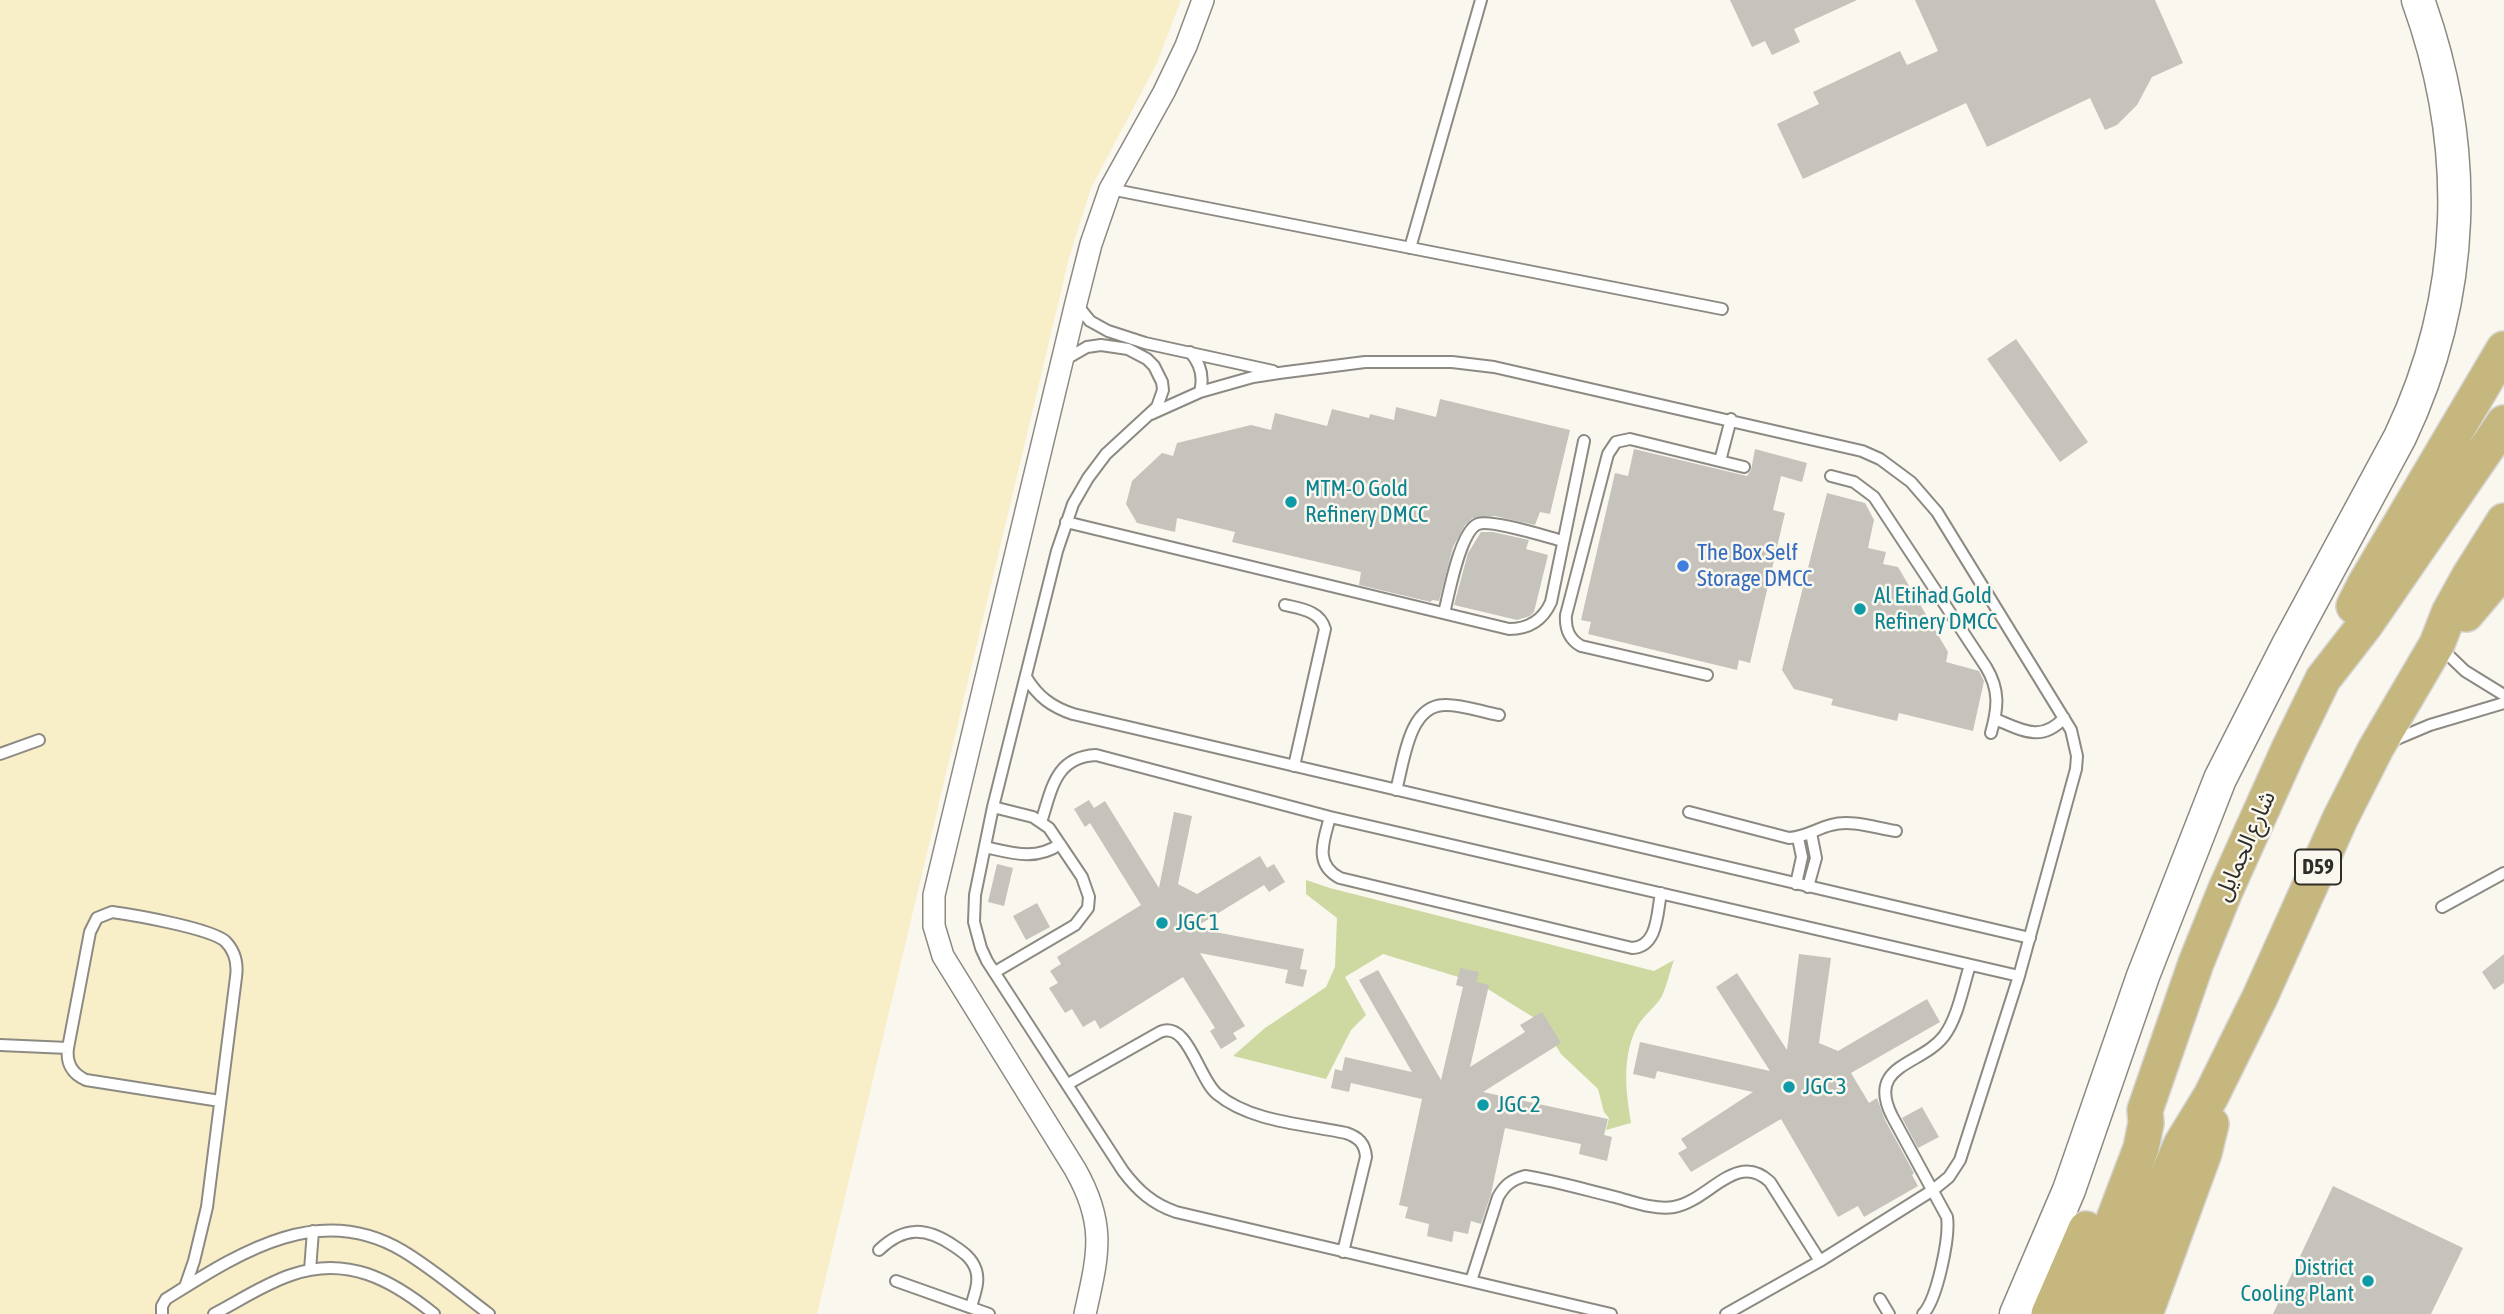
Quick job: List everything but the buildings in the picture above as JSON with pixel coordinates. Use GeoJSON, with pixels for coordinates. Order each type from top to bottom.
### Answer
{"type":"FeatureCollection","features":[{"type":"Feature","properties":{"kind":"main road"},"geometry":{"type":"LineString","coordinates":[[2017,1314],[2068,1190],[2156,940],[2220,779],[2289,643],[2400,437],[2431,359],[2443,316],[2451,271],[2455,188],[2447,105],[2427,24],[2418,0]]}},
{"type":"Feature","properties":{"kind":"main road"},"geometry":{"type":"LineString","coordinates":[[2323,679],[2364,586],[2504,349]]}},
{"type":"Feature","properties":{"kind":"main road","name":"شارع الجمايل"},"geometry":{"type":"LineString","coordinates":[[2078,1314],[2141,1148],[2146,1123],[2144,1110],[2182,1000],[2225,891],[2288,749],[2323,679],[2365,625],[2504,423]]}},
{"type":"Feature","properties":{"kind":"main road"},"geometry":{"type":"LineString","coordinates":[[2437,643],[2449,613],[2504,521]]}},
{"type":"Feature","properties":{"kind":"main road"},"geometry":{"type":"LineString","coordinates":[[2437,643],[2504,569]]}},
{"type":"Feature","properties":{"kind":"main road","name":"D59"},"geometry":{"type":"LineString","coordinates":[[2110,1314],[2182,1145],[2211,1096],[2260,997],[2340,819],[2376,748],[2437,643]]}},
{"type":"Feature","properties":{"kind":"main road"},"geometry":{"type":"LineString","coordinates":[[2145,1314],[2206,1144],[2212,1117],[2211,1096]]}},
{"type":"Feature","properties":{"kind":"main road"},"geometry":{"type":"LineString","coordinates":[[2049,1314],[2122,1144],[2144,1110]]}},
{"type":"Feature","properties":{"kind":"street"},"geometry":{"type":"LineString","coordinates":[[1085,1314],[1097,1257],[1098,1240],[1092,1203],[1075,1169],[943,956],[936,934],[934,895],[1091,244],[1110,188],[1164,92],[1186,46],[1203,0]]}},
{"type":"Feature","properties":{"kind":"lane"},"geometry":{"type":"LineString","coordinates":[[1410,248],[1481,0]]}},
{"type":"Feature","properties":{"kind":"lane"},"geometry":{"type":"LineString","coordinates":[[1110,188],[1722,309]]}},
{"type":"Feature","properties":{"kind":"lane"},"geometry":{"type":"LineString","coordinates":[[1076,303],[1090,321],[1130,344],[1160,373],[1163,382],[1161,399],[1151,414]]}},
{"type":"Feature","properties":{"kind":"lane"},"geometry":{"type":"LineString","coordinates":[[1063,362],[1087,347],[1130,344],[1190,352],[1279,373]]}},
{"type":"Feature","properties":{"kind":"lane"},"geometry":{"type":"LineString","coordinates":[[1190,352],[1200,367],[1200,392]]}},
{"type":"Feature","properties":{"kind":"lane"},"geometry":{"type":"LineString","coordinates":[[1611,1314],[1176,1212],[1151,1201],[1131,1182],[981,948],[974,922],[975,895],[993,807],[1066,522],[1088,478],[1106,454],[1151,414],[1200,392],[1253,377],[1279,373],[1365,362],[1451,362],[1494,367],[1862,451],[1880,459],[1912,482],[1948,529],[2064,718],[2075,743],[2076,769],[2030,938],[1960,1160],[1949,1178],[1820,1261],[1726,1314]]}},
{"type":"Feature","properties":{"kind":"lane"},"geometry":{"type":"LineString","coordinates":[[1720,461],[1731,419]]}},
{"type":"Feature","properties":{"kind":"lane"},"geometry":{"type":"LineString","coordinates":[[1707,675],[1581,646],[1570,636],[1565,622],[1611,447],[1616,442],[1630,439],[1744,467]]}},
{"type":"Feature","properties":{"kind":"lane"},"geometry":{"type":"LineString","coordinates":[[1066,522],[1509,629],[1519,629],[1542,617],[1550,601],[1584,441]]}},
{"type":"Feature","properties":{"kind":"lane"},"geometry":{"type":"LineString","coordinates":[[1831,476],[1865,488],[1882,506],[1993,679],[1997,692],[1991,733]]}},
{"type":"Feature","properties":{"kind":"lane"},"geometry":{"type":"LineString","coordinates":[[1444,613],[1464,539],[1478,524],[1491,523],[1563,541]]}},
{"type":"Feature","properties":{"kind":"lane"},"geometry":{"type":"LineString","coordinates":[[1285,605],[1315,614],[1325,629],[1294,766]]}},
{"type":"Feature","properties":{"kind":"lane"},"geometry":{"type":"LineString","coordinates":[[2437,643],[2465,671],[2504,695]]}},
{"type":"Feature","properties":{"kind":"lane"},"geometry":{"type":"LineString","coordinates":[[1026,677],[1032,687],[1050,704],[1073,714],[2030,938]]}},
{"type":"Feature","properties":{"kind":"lane"},"geometry":{"type":"LineString","coordinates":[[2376,748],[2430,725],[2504,703]]}},
{"type":"Feature","properties":{"kind":"lane"},"geometry":{"type":"LineString","coordinates":[[1396,790],[1414,725],[1428,710],[1446,704],[1499,715]]}},
{"type":"Feature","properties":{"kind":"lane"},"geometry":{"type":"LineString","coordinates":[[1995,719],[2026,732],[2037,733],[2047,731],[2064,718]]}},
{"type":"Feature","properties":{"kind":"lane"},"geometry":{"type":"LineString","coordinates":[[0,754],[39,740]]}},
{"type":"Feature","properties":{"kind":"lane"},"geometry":{"type":"LineString","coordinates":[[1041,822],[1061,769],[1083,756],[1096,755],[1331,817],[2019,976]]}},
{"type":"Feature","properties":{"kind":"lane"},"geometry":{"type":"LineString","coordinates":[[993,807],[1024,814],[1041,822],[1060,844],[1087,887],[1089,897],[1087,908],[1075,925],[995,972]]}},
{"type":"Feature","properties":{"kind":"lane"},"geometry":{"type":"LineString","coordinates":[[1689,812],[1789,838],[1798,838],[1839,823],[1896,831]]}},
{"type":"Feature","properties":{"kind":"lane"},"geometry":{"type":"LineString","coordinates":[[1331,817],[1323,845],[1322,861],[1326,868],[1340,877],[1632,948],[1643,946],[1652,938],[1661,893]]}},
{"type":"Feature","properties":{"kind":"lane"},"geometry":{"type":"LineString","coordinates":[[1802,885],[1816,858],[1811,833]]}},
{"type":"Feature","properties":{"kind":"lane"},"geometry":{"type":"LineString","coordinates":[[1798,838],[1802,857],[1802,885]]}},
{"type":"Feature","properties":{"kind":"lane"},"geometry":{"type":"LineString","coordinates":[[985,847],[1032,856],[1042,854],[1060,844]]}},
{"type":"Feature","properties":{"kind":"lane"},"geometry":{"type":"LineString","coordinates":[[2442,907],[2504,873]]}},
{"type":"Feature","properties":{"kind":"lane"},"geometry":{"type":"LineString","coordinates":[[185,1287],[207,1207],[237,967],[231,948],[217,936],[120,913],[104,914],[97,918],[90,932],[68,1048],[67,1056],[73,1071],[86,1080],[220,1101]]}},
{"type":"Feature","properties":{"kind":"lane"},"geometry":{"type":"LineString","coordinates":[[1923,1314],[1932,1301],[1948,1230],[1945,1210],[1888,1108],[1885,1091],[1887,1082],[1898,1068],[1935,1046],[1947,1031],[1970,965]]}},
{"type":"Feature","properties":{"kind":"lane"},"geometry":{"type":"LineString","coordinates":[[1068,1084],[1160,1032],[1171,1030],[1186,1041],[1202,1077],[1209,1086],[1232,1104],[1263,1116],[1346,1133],[1358,1138],[1366,1157],[1343,1252]]}},
{"type":"Feature","properties":{"kind":"lane"},"geometry":{"type":"LineString","coordinates":[[0,1045],[68,1048]]}},
{"type":"Feature","properties":{"kind":"lane"},"geometry":{"type":"LineString","coordinates":[[1471,1281],[1498,1197],[1504,1186],[1513,1179],[1525,1176],[1645,1205],[1669,1208],[1692,1201],[1740,1171],[1751,1170],[1762,1174],[1770,1182],[1820,1261]]}},
{"type":"Feature","properties":{"kind":"lane"},"geometry":{"type":"LineString","coordinates":[[162,1314],[166,1299],[269,1241],[291,1234],[336,1230],[359,1234],[401,1249],[489,1314]]}},
{"type":"Feature","properties":{"kind":"lane"},"geometry":{"type":"LineString","coordinates":[[310,1270],[313,1231]]}},
{"type":"Feature","properties":{"kind":"lane"},"geometry":{"type":"LineString","coordinates":[[879,1250],[897,1236],[907,1233],[919,1231],[940,1236],[966,1254],[976,1270],[978,1280],[971,1307]]}},
{"type":"Feature","properties":{"kind":"lane"},"geometry":{"type":"LineString","coordinates":[[214,1314],[276,1281],[310,1270],[345,1269],[379,1278],[410,1294],[434,1314]]}},
{"type":"Feature","properties":{"kind":"lane"},"geometry":{"type":"LineString","coordinates":[[896,1281],[989,1314]]}},
{"type":"Feature","properties":{"kind":"lane"},"geometry":{"type":"LineString","coordinates":[[1880,1299],[1889,1314]]}},
{"type":"Feature","properties":{"kind":"green space"},"geometry":{"type":"Polygon","coordinates":[[[1306,880],[1654,971],[1674,960],[1662,996],[1638,1026],[1628,1053],[1626,1077],[1631,1123],[1606,1130],[1609,1118],[1604,1112],[1598,1089],[1561,1054],[1541,1022],[1478,983],[1383,954],[1345,977],[1366,1015],[1351,1030],[1326,1079],[1233,1056],[1265,1028],[1326,987],[1335,967],[1337,918],[1306,894],[1306,880]]]}},
{"type":"Feature","properties":{"kind":"sand"},"geometry":{"type":"Polygon","coordinates":[[[0,0],[1181,0],[1157,63],[1091,188],[1069,258],[817,1314],[0,1314],[0,0]]]}},
{"type":"Feature","properties":{"kind":"place","name":"MTM-O Gold Refinery DMCC"},"geometry":{"type":"Point","coordinates":[1291,502]}},
{"type":"Feature","properties":{"kind":"place","name":"The Box Self Storage DMCC"},"geometry":{"type":"Point","coordinates":[1683,566]}},
{"type":"Feature","properties":{"kind":"place","name":"Al Etihad Gold Refinery DMCC"},"geometry":{"type":"Point","coordinates":[1860,609]}},
{"type":"Feature","properties":{"kind":"place","name":"JGC 1"},"geometry":{"type":"Point","coordinates":[1162,923]}},
{"type":"Feature","properties":{"kind":"place","name":"JGC 3"},"geometry":{"type":"Point","coordinates":[1789,1087]}},
{"type":"Feature","properties":{"kind":"place","name":"JGC 2"},"geometry":{"type":"Point","coordinates":[1483,1105]}},
{"type":"Feature","properties":{"kind":"place","name":"District Cooling Plant"},"geometry":{"type":"Point","coordinates":[2368,1281]}}]}
